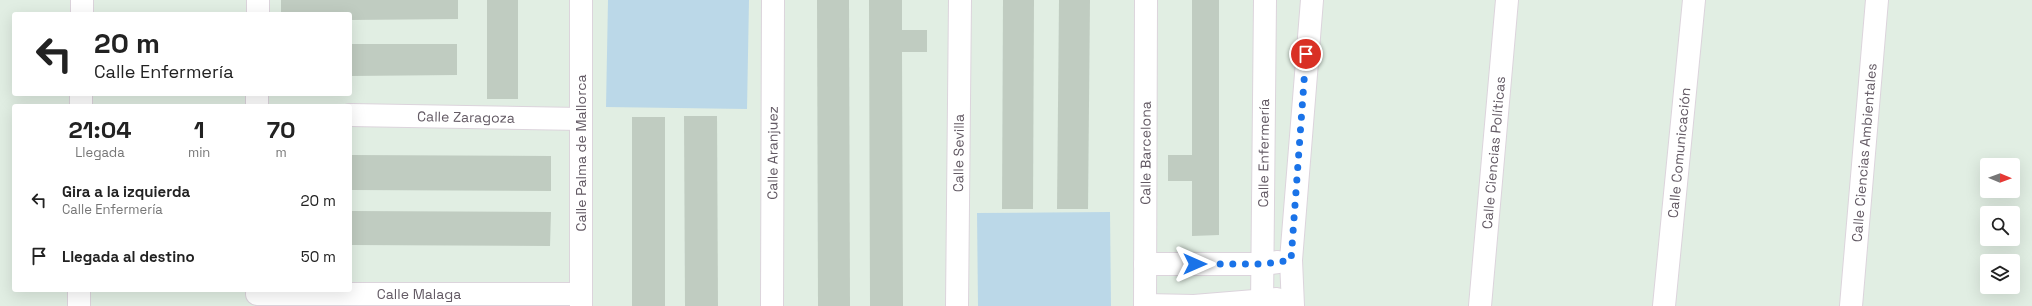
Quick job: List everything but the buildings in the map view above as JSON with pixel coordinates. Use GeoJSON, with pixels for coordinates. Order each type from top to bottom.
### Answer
{"type":"FeatureCollection","features":[{"type":"Feature","properties":{"kind":"street"},"geometry":{"type":"LineString","coordinates":[[82,0],[82,12]]}},
{"type":"Feature","properties":{"kind":"street"},"geometry":{"type":"LineString","coordinates":[[258,0],[258,12]]}},
{"type":"Feature","properties":{"kind":"street","name":"Calle Palma de Mallorca"},"geometry":{"type":"LineString","coordinates":[[581,0],[581,300]]}},
{"type":"Feature","properties":{"kind":"street","name":"Calle Aranjuez"},"geometry":{"type":"LineString","coordinates":[[772,306],[773,0]]}},
{"type":"Feature","properties":{"kind":"street","name":"Calle Sevilla"},"geometry":{"type":"LineString","coordinates":[[957,306],[960,0]]}},
{"type":"Feature","properties":{"kind":"street","name":"Calle Barcelona"},"geometry":{"type":"LineString","coordinates":[[1145,306],[1146,0]]}},
{"type":"Feature","properties":{"kind":"street","name":"Calle Enfermería"},"geometry":{"type":"LineString","coordinates":[[1262,303],[1265,0]]}},
{"type":"Feature","properties":{"kind":"street"},"geometry":{"type":"LineString","coordinates":[[1145,306],[1194,306],[1292,302],[1291,260],[1312,0]]}},
{"type":"Feature","properties":{"kind":"street","name":"Calle Ciencias Políticas"},"geometry":{"type":"LineString","coordinates":[[1480,306],[1507,0]]}},
{"type":"Feature","properties":{"kind":"street","name":"Calle Comunicación"},"geometry":{"type":"LineString","coordinates":[[1664,306],[1694,0]]}},
{"type":"Feature","properties":{"kind":"street","name":"Calle Ciencias Ambientales"},"geometry":{"type":"LineString","coordinates":[[1850,306],[1877,0]]}},
{"type":"Feature","properties":{"kind":"street","name":"Calle Zaragoza"},"geometry":{"type":"LineString","coordinates":[[352,115],[581,119]]}},
{"type":"Feature","properties":{"kind":"street"},"geometry":{"type":"LineString","coordinates":[[1146,264],[1263,264],[1291,260]]}},
{"type":"Feature","properties":{"kind":"street"},"geometry":{"type":"LineString","coordinates":[[79,292],[79,306]]}},
{"type":"Feature","properties":{"kind":"street","name":"Calle Malaga"},"geometry":{"type":"LineString","coordinates":[[257,297],[581,300]]}},
{"type":"Feature","properties":{"kind":"shaded area"},"geometry":{"type":"Polygon","coordinates":[[[608,0],[749,0],[747,109],[606,107],[608,0]]]}},
{"type":"Feature","properties":{"kind":"shaded area"},"geometry":{"type":"Polygon","coordinates":[[[1110,212],[1111,306],[978,306],[977,213],[1110,212]]]}},
{"type":"Feature","properties":{"kind":"route"},"geometry":{"type":"LineString","coordinates":[[1195,264],[1263,264],[1291,260],[1306,54]]}}]}
